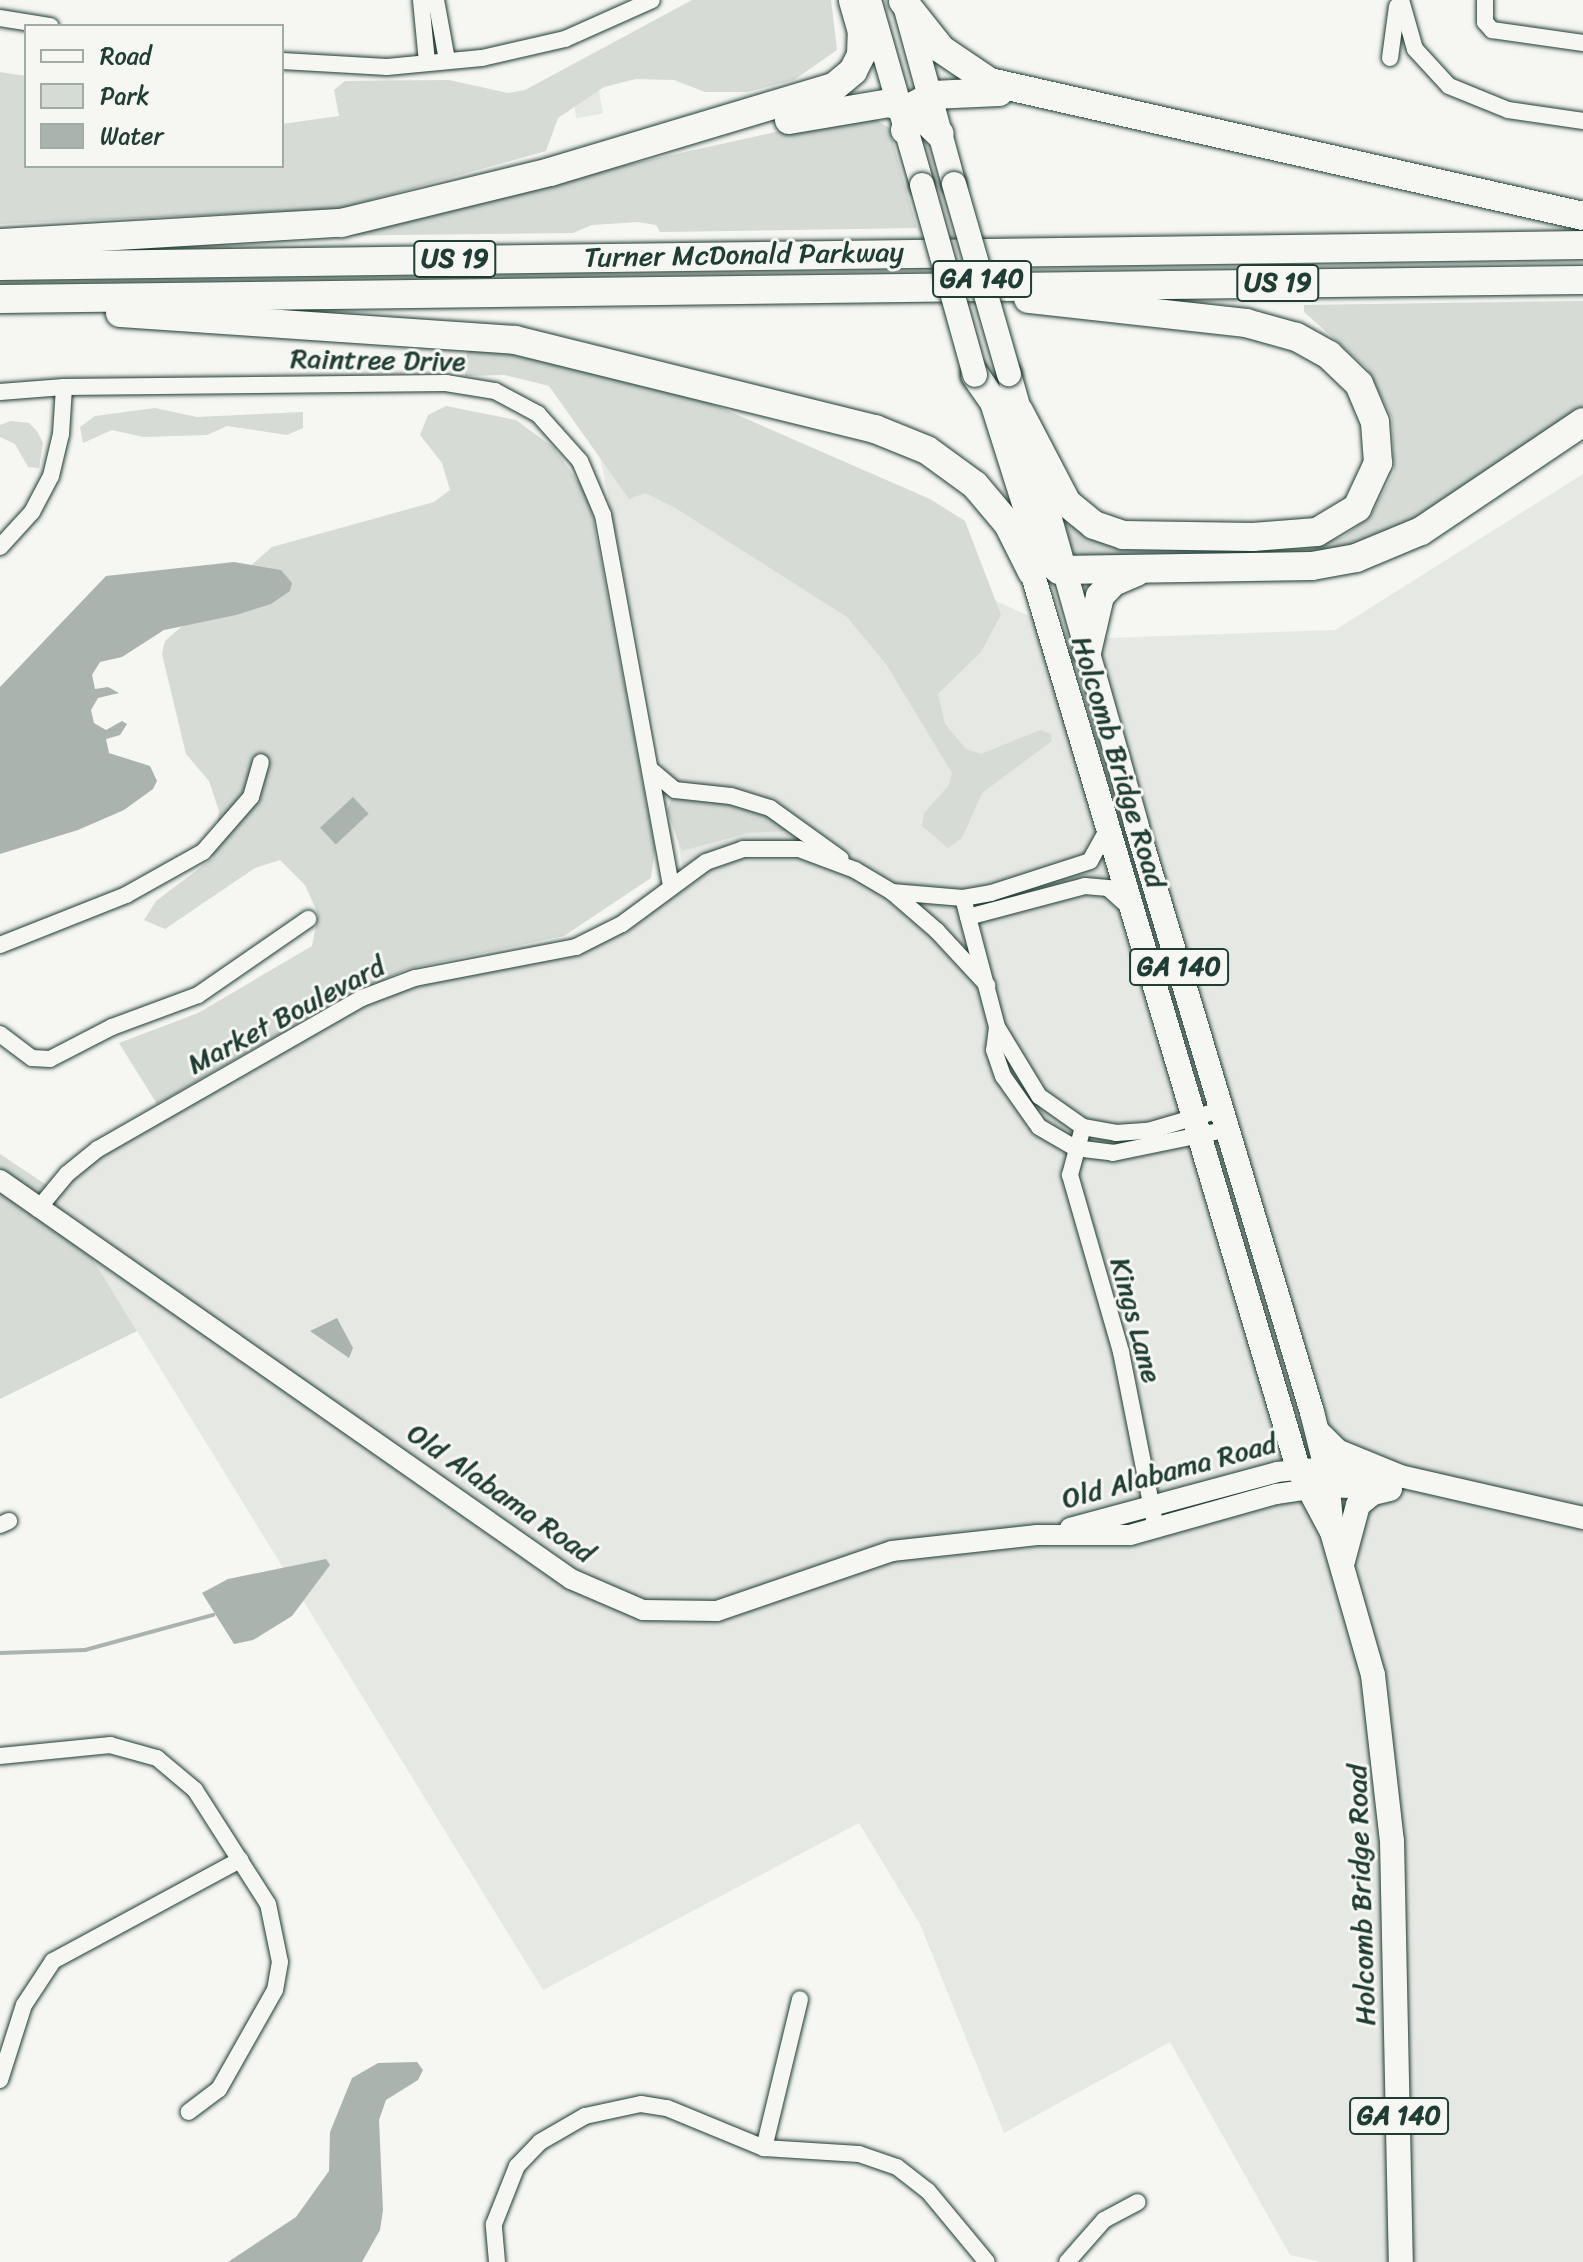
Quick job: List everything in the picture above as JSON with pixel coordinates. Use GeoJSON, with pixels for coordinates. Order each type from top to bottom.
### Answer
{"type":"FeatureCollection","features":[{"type":"Feature","properties":{"kind":"highway"},"geometry":{"type":"LineString","coordinates":[[550,172],[834,87],[853,71],[861,55],[862,32],[853,0]]}},
{"type":"Feature","properties":{"kind":"highway"},"geometry":{"type":"LineString","coordinates":[[903,1],[941,49],[972,74],[1036,93],[1583,216]]}},
{"type":"Feature","properties":{"kind":"highway"},"geometry":{"type":"LineString","coordinates":[[0,243],[341,223],[550,172],[854,105],[912,110],[1036,93]]}},
{"type":"Feature","properties":{"kind":"highway"},"geometry":{"type":"LineString","coordinates":[[912,110],[940,134]]}},
{"type":"Feature","properties":{"kind":"highway","name":"Turner McDonald Parkway"},"geometry":{"type":"LineString","coordinates":[[0,266],[1583,245]]}},
{"type":"Feature","properties":{"kind":"highway","name":"Turner McDonald Parkway"},"geometry":{"type":"LineString","coordinates":[[0,299],[1583,280]]}},
{"type":"Feature","properties":{"kind":"highway"},"geometry":{"type":"LineString","coordinates":[[973,286],[1070,306],[1246,323],[1296,337],[1338,361],[1359,384],[1375,422],[1378,463],[1357,508],[1317,532],[1253,537],[1123,535],[1094,525],[1067,503],[1019,411]]}},
{"type":"Feature","properties":{"kind":"highway"},"geometry":{"type":"LineString","coordinates":[[61,299],[149,317],[515,340],[875,429],[927,450],[975,485],[1008,524],[1032,572]]}},
{"type":"Feature","properties":{"kind":"highway"},"geometry":{"type":"LineString","coordinates":[[975,375],[994,402],[1045,560],[1064,571],[1312,566],[1378,551],[1421,531],[1583,422]]}},
{"type":"Feature","properties":{"kind":"highway"},"geometry":{"type":"LineString","coordinates":[[1087,652],[1100,596],[1124,576],[1151,569]]}},
{"type":"Feature","properties":{"kind":"main road","name":"Holcomb Bridge Road"},"geometry":{"type":"LineString","coordinates":[[869,0],[912,110]]}},
{"type":"Feature","properties":{"kind":"main road","name":"Holcomb Bridge Road"},"geometry":{"type":"LineString","coordinates":[[903,1],[922,185],[975,375],[1196,1127],[1343,1564],[1373,1675],[1390,1794],[1401,2262]]}},
{"type":"Feature","properties":{"kind":"main road","name":"Holcomb Bridge Road"},"geometry":{"type":"LineString","coordinates":[[940,134],[1087,652],[1318,1432],[1314,1478]]}},
{"type":"Feature","properties":{"kind":"main road"},"geometry":{"type":"LineString","coordinates":[[1318,1432],[1337,1451],[1394,1482]]}},
{"type":"Feature","properties":{"kind":"main road","name":"Old Alabama Road"},"geometry":{"type":"LineString","coordinates":[[1314,1478],[1394,1482],[1504,1498],[1583,1518]]}},
{"type":"Feature","properties":{"kind":"main road"},"geometry":{"type":"LineString","coordinates":[[1343,1564],[1358,1505],[1394,1482]]}},
{"type":"Feature","properties":{"kind":"street"},"geometry":{"type":"LineString","coordinates":[[421,0],[447,60]]}},
{"type":"Feature","properties":{"kind":"street"},"geometry":{"type":"LineString","coordinates":[[427,62],[436,0]]}},
{"type":"Feature","properties":{"kind":"street"},"geometry":{"type":"LineString","coordinates":[[284,61],[387,67],[495,56],[565,39],[652,0]]}},
{"type":"Feature","properties":{"kind":"street"},"geometry":{"type":"LineString","coordinates":[[1390,58],[1399,0]]}},
{"type":"Feature","properties":{"kind":"street"},"geometry":{"type":"LineString","coordinates":[[1399,0],[1415,49],[1449,86],[1508,110],[1583,121]]}},
{"type":"Feature","properties":{"kind":"street"},"geometry":{"type":"LineString","coordinates":[[1485,0],[1485,22],[1492,30],[1583,43]]}},
{"type":"Feature","properties":{"kind":"street"},"geometry":{"type":"LineString","coordinates":[[0,18],[38,24]]}},
{"type":"Feature","properties":{"kind":"street","name":"Raintree Drive"},"geometry":{"type":"LineString","coordinates":[[0,392],[64,387],[446,383],[495,391],[528,407],[566,441],[596,492],[671,885]]}},
{"type":"Feature","properties":{"kind":"street"},"geometry":{"type":"LineString","coordinates":[[0,547],[32,512],[51,476],[61,434],[64,387]]}},
{"type":"Feature","properties":{"kind":"street"},"geometry":{"type":"LineString","coordinates":[[0,945],[126,895],[203,852],[251,797],[261,762]]}},
{"type":"Feature","properties":{"kind":"street"},"geometry":{"type":"LineString","coordinates":[[650,767],[675,790],[731,796],[770,808],[855,870]]}},
{"type":"Feature","properties":{"kind":"street"},"geometry":{"type":"LineString","coordinates":[[1108,828],[1097,855],[1080,866],[963,898],[997,1027],[994,1050],[1013,1095],[1039,1127],[1075,1148],[1134,1152],[1196,1127],[1226,1119]]}},
{"type":"Feature","properties":{"kind":"street","name":"Market Boulevard"},"geometry":{"type":"LineString","coordinates":[[38,1209],[67,1174],[98,1149],[362,998],[415,978],[576,947],[622,924],[706,862],[765,847],[799,849],[855,870],[892,892],[987,985]]}},
{"type":"Feature","properties":{"kind":"street"},"geometry":{"type":"LineString","coordinates":[[968,917],[1096,886],[1118,894],[1131,909]]}},
{"type":"Feature","properties":{"kind":"street","name":"Market Boulevard"},"geometry":{"type":"LineString","coordinates":[[892,892],[963,898]]}},
{"type":"Feature","properties":{"kind":"street"},"geometry":{"type":"LineString","coordinates":[[0,1034],[32,1058],[50,1059],[120,1023],[198,995],[308,919]]}},
{"type":"Feature","properties":{"kind":"street"},"geometry":{"type":"LineString","coordinates":[[997,1027],[1009,1039],[1034,1089],[1083,1127],[1131,1132],[1196,1127]]}},
{"type":"Feature","properties":{"kind":"street","name":"Kings Lane"},"geometry":{"type":"LineString","coordinates":[[1083,1127],[1070,1175],[1124,1365],[1154,1520]]}},
{"type":"Feature","properties":{"kind":"street","name":"Old Alabama Road"},"geometry":{"type":"LineString","coordinates":[[0,1180],[571,1579],[617,1603],[667,1613],[717,1611],[892,1551],[1037,1535],[1105,1537],[1154,1520],[1314,1478]]}},
{"type":"Feature","properties":{"kind":"street"},"geometry":{"type":"LineString","coordinates":[[0,1756],[92,1745],[143,1752],[185,1778],[268,1904],[277,1931],[275,1990],[219,2089],[189,2112]]}},
{"type":"Feature","properties":{"kind":"street"},"geometry":{"type":"LineString","coordinates":[[0,2080],[24,2005],[53,1961],[240,1860]]}},
{"type":"Feature","properties":{"kind":"street"},"geometry":{"type":"LineString","coordinates":[[764,2148],[800,1999]]}},
{"type":"Feature","properties":{"kind":"street"},"geometry":{"type":"LineString","coordinates":[[497,2262],[494,2224],[517,2166],[540,2142],[585,2116],[616,2106],[667,2108],[764,2148],[859,2154],[897,2167],[928,2191],[987,2262]]}},
{"type":"Feature","properties":{"kind":"street"},"geometry":{"type":"LineString","coordinates":[[1067,2262],[1104,2220],[1138,2202]]}},
{"type":"Feature","properties":{"kind":"shaded area"},"geometry":{"type":"Polygon","coordinates":[[[598,85],[603,114],[576,118],[571,90],[598,85]]]}},
{"type":"Feature","properties":{"kind":"shaded area"},"geometry":{"type":"Polygon","coordinates":[[[593,422],[1081,639],[1335,630],[1583,474],[1583,2262],[1322,2262],[1290,2255],[1170,2042],[1004,2133],[920,1924],[859,1823],[543,1990],[48,1186],[418,974],[579,943],[683,868],[593,422]]]}},
{"type":"Feature","properties":{"kind":"green space"},"geometry":{"type":"Polygon","coordinates":[[[692,0],[831,0],[837,50],[794,80],[748,92],[705,92],[674,80],[636,79],[604,87],[558,118],[546,151],[338,209],[0,224],[0,72],[24,76],[24,168],[284,168],[284,124],[339,116],[334,90],[345,81],[449,80],[508,93],[525,90],[692,0]]]}},
{"type":"Feature","properties":{"kind":"green space"},"geometry":{"type":"Polygon","coordinates":[[[865,112],[889,128],[917,228],[660,232],[656,225],[638,222],[592,225],[573,233],[307,236],[865,112]]]}},
{"type":"Feature","properties":{"kind":"green space"},"geometry":{"type":"Polygon","coordinates":[[[1583,301],[1583,414],[1408,533],[1346,555],[1075,561],[1063,521],[1105,544],[1128,549],[1290,552],[1343,537],[1371,515],[1394,472],[1392,418],[1367,368],[1304,312],[1304,305],[1583,301]]]}},
{"type":"Feature","properties":{"kind":"green space"},"geometry":{"type":"Polygon","coordinates":[[[468,346],[558,356],[678,389],[930,499],[965,521],[1001,615],[981,652],[938,694],[945,724],[966,749],[981,754],[1040,730],[1051,734],[1052,741],[982,793],[962,838],[948,848],[922,826],[924,813],[949,785],[952,773],[886,664],[847,617],[677,509],[645,493],[629,499],[549,386],[505,375],[465,376],[468,346]]]}},
{"type":"Feature","properties":{"kind":"green space"},"geometry":{"type":"Polygon","coordinates":[[[446,406],[516,420],[554,448],[589,497],[655,849],[651,878],[564,936],[407,969],[336,1002],[157,1104],[119,1043],[198,1013],[312,946],[318,914],[305,885],[280,860],[255,868],[165,929],[144,920],[156,901],[213,858],[219,811],[209,781],[186,754],[162,654],[165,641],[272,547],[434,502],[450,490],[442,463],[420,435],[428,415],[446,406]]]}},
{"type":"Feature","properties":{"kind":"green space"},"geometry":{"type":"Polygon","coordinates":[[[155,408],[197,417],[303,412],[303,428],[287,435],[227,426],[207,435],[143,437],[112,430],[83,443],[80,427],[95,416],[155,408]]]}},
{"type":"Feature","properties":{"kind":"green space"},"geometry":{"type":"Polygon","coordinates":[[[11,421],[29,423],[37,431],[43,443],[39,468],[28,467],[15,444],[0,437],[0,425],[11,421]]]}},
{"type":"Feature","properties":{"kind":"green space"},"geometry":{"type":"Polygon","coordinates":[[[672,797],[756,807],[789,831],[748,833],[682,851],[667,811],[672,797]]]}},
{"type":"Feature","properties":{"kind":"green space"},"geometry":{"type":"Polygon","coordinates":[[[0,1154],[48,1186],[137,1331],[0,1399],[0,1154]]]}},
{"type":"Feature","properties":{"kind":"water"},"geometry":{"type":"Polygon","coordinates":[[[234,562],[281,570],[292,583],[290,591],[271,604],[236,615],[164,630],[122,657],[100,662],[92,675],[95,689],[108,687],[119,693],[98,698],[91,710],[94,723],[106,730],[122,721],[127,724],[120,735],[106,739],[109,753],[150,766],[157,781],[153,789],[124,810],[78,830],[0,854],[0,687],[106,576],[234,562]]]}},
{"type":"Feature","properties":{"kind":"water"},"geometry":{"type":"Polygon","coordinates":[[[353,797],[369,814],[336,845],[320,828],[353,797]]]}},
{"type":"Feature","properties":{"kind":"water"},"geometry":{"type":"Polygon","coordinates":[[[337,1318],[353,1348],[349,1358],[310,1331],[337,1318]]]}},
{"type":"Feature","properties":{"kind":"water"},"geometry":{"type":"Polygon","coordinates":[[[326,1559],[330,1565],[292,1616],[253,1640],[234,1644],[202,1593],[228,1579],[326,1559]]]}},
{"type":"Feature","properties":{"kind":"water"},"geometry":{"type":"Polygon","coordinates":[[[417,2062],[423,2070],[418,2080],[386,2100],[379,2120],[383,2210],[380,2230],[362,2262],[228,2262],[296,2217],[329,2171],[330,2132],[352,2078],[378,2063],[417,2062]]]}},
{"type":"Feature","properties":{"kind":"waterway"},"geometry":{"type":"LineString","coordinates":[[0,1653],[85,1650],[213,1615]]}}]}
